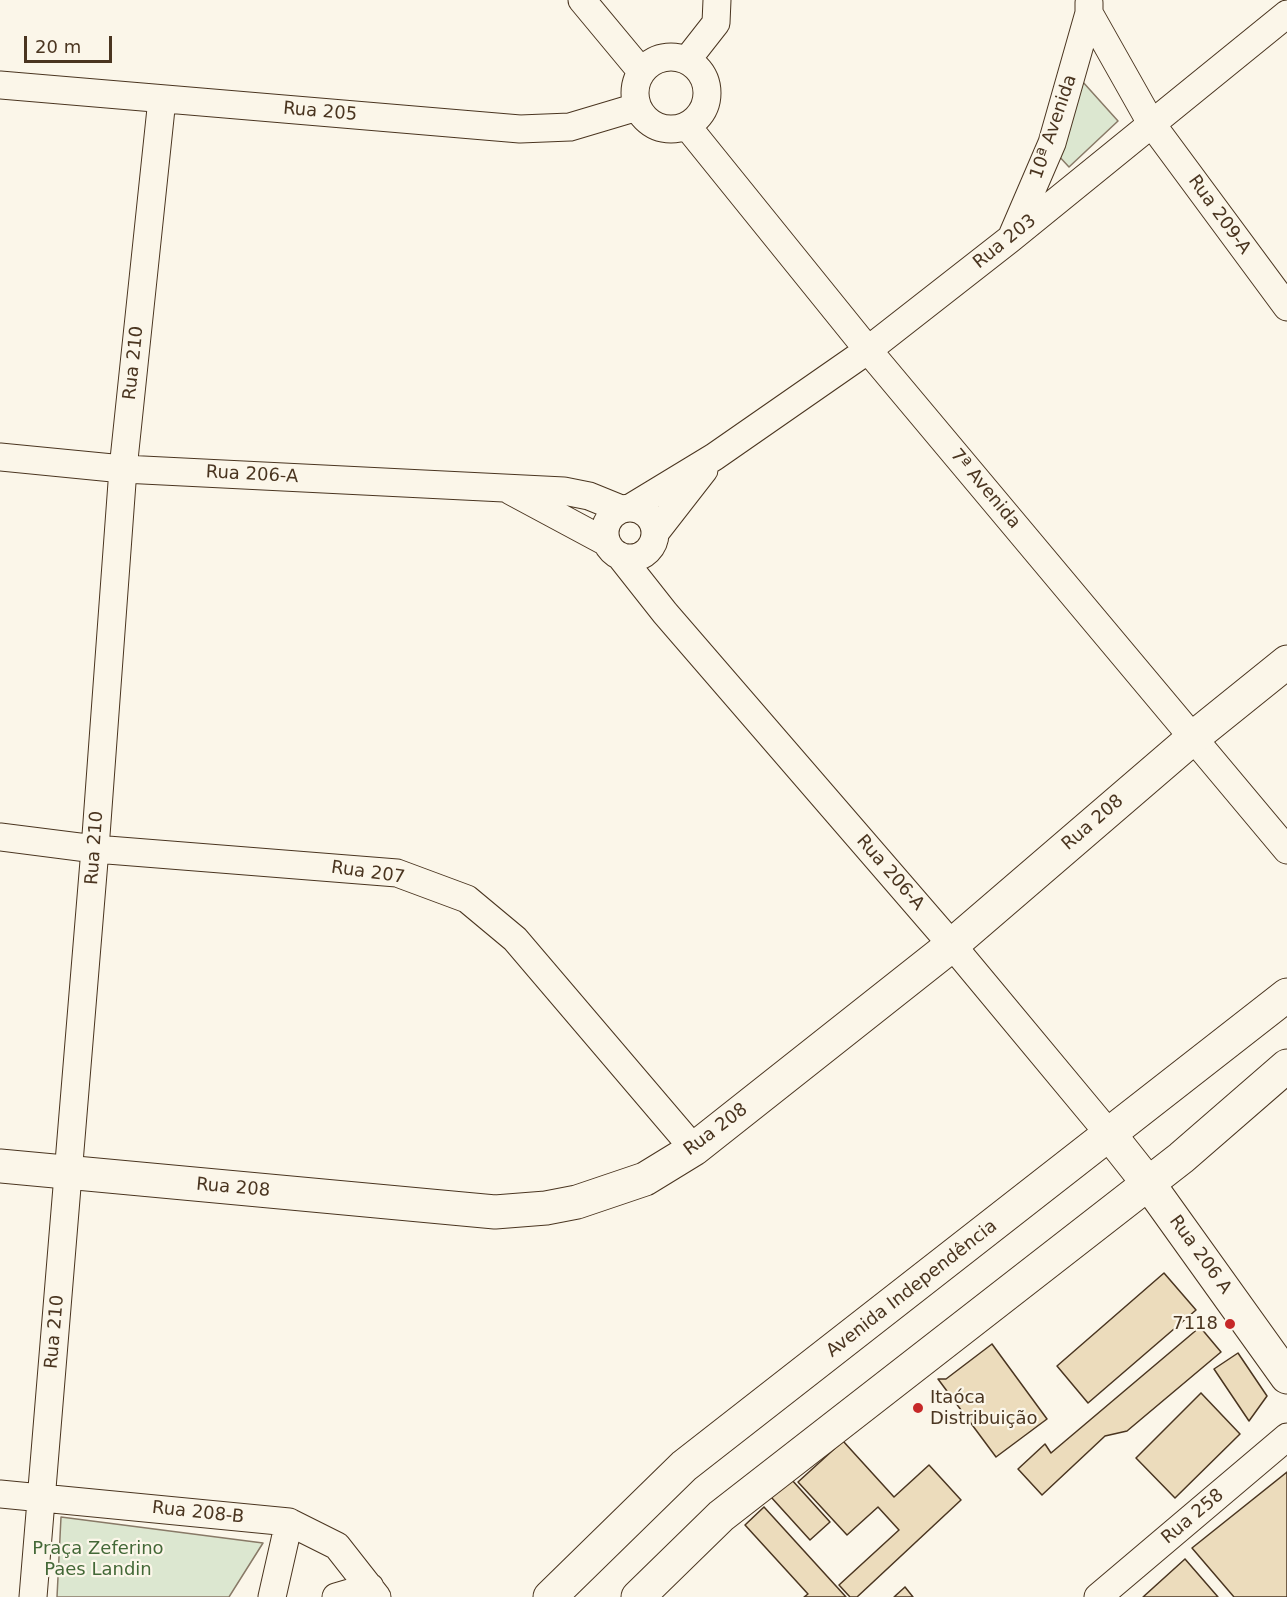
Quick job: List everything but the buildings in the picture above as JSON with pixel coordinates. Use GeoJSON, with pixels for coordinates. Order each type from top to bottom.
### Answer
{"type":"FeatureCollection","features":[{"type":"Feature","properties":{"kind":"main road","name":"Rua 208"},"geometry":{"type":"LineString","coordinates":[[0,1166],[495,1212],[546,1208],[606,1194],[645,1179],[694,1149],[952,945],[1194,737],[1287,662]]}},
{"type":"Feature","properties":{"kind":"main road","name":"Avenida Independência"},"geometry":{"type":"LineString","coordinates":[[550,1597],[684,1466],[1287,995]]}},
{"type":"Feature","properties":{"kind":"main road"},"geometry":{"type":"LineString","coordinates":[[638,1597],[721,1516],[1148,1183],[1287,1066]]}},
{"type":"Feature","properties":{"kind":"main road","name":"Rua 206 A"},"geometry":{"type":"LineString","coordinates":[[1110,1135],[1148,1183],[1287,1377]]}},
{"type":"Feature","properties":{"kind":"street"},"geometry":{"type":"LineString","coordinates":[[582,0],[641,71]]}},
{"type":"Feature","properties":{"kind":"street"},"geometry":{"type":"LineString","coordinates":[[687,60],[716,23],[717,0]]}},
{"type":"Feature","properties":{"kind":"street","name":"10ª Avenida"},"geometry":{"type":"LineString","coordinates":[[1089,6],[1152,123]]}},
{"type":"Feature","properties":{"kind":"street","name":"10ª Avenida"},"geometry":{"type":"LineString","coordinates":[[1010,240],[1052,143],[1089,6]]}},
{"type":"Feature","properties":{"kind":"street","name":"Rua 203"},"geometry":{"type":"LineString","coordinates":[[625,508],[714,457],[868,350],[1010,240],[1287,14]]}},
{"type":"Feature","properties":{"kind":"street"},"geometry":{"type":"LineString","coordinates":[[675,56],[687,60],[704,76],[707,99],[696,119],[687,126],[675,129],[652,125],[637,107],[634,95],[641,71],[650,62],[662,57],[675,56]]}},
{"type":"Feature","properties":{"kind":"street","name":"Rua 205"},"geometry":{"type":"LineString","coordinates":[[0,85],[520,129],[570,127],[637,107]]}},
{"type":"Feature","properties":{"kind":"street","name":"Rua 210"},"geometry":{"type":"LineString","coordinates":[[33,1597],[95,849],[123,469],[162,99]]}},
{"type":"Feature","properties":{"kind":"street","name":"Rua 209-A"},"geometry":{"type":"LineString","coordinates":[[1152,123],[1287,307]]}},
{"type":"Feature","properties":{"kind":"street","name":"7ª Avenida"},"geometry":{"type":"LineString","coordinates":[[687,126],[868,350],[1287,850]]}},
{"type":"Feature","properties":{"kind":"street","name":"Rua 206-A"},"geometry":{"type":"LineString","coordinates":[[0,457],[123,469],[564,491],[589,496],[625,508]]}},
{"type":"Feature","properties":{"kind":"street","name":"Rua 203"},"geometry":{"type":"LineString","coordinates":[[651,542],[714,457]]}},
{"type":"Feature","properties":{"kind":"street","name":"Rua 206-A"},"geometry":{"type":"LineString","coordinates":[[505,488],[613,549]]}},
{"type":"Feature","properties":{"kind":"street"},"geometry":{"type":"LineString","coordinates":[[625,508],[640,510],[648,515],[665,614],[613,549],[604,532],[607,523],[625,508]]}},
{"type":"Feature","properties":{"kind":"street"},"geometry":{"type":"LineString","coordinates":[[613,549],[639,556],[651,542]]}},
{"type":"Feature","properties":{"kind":"street","name":"Rua 206-A"},"geometry":{"type":"LineString","coordinates":[[665,614],[952,945],[1110,1135]]}},
{"type":"Feature","properties":{"kind":"street","name":"Rua 207"},"geometry":{"type":"LineString","coordinates":[[0,837],[95,849],[398,873],[467,899],[515,939],[694,1149]]}},
{"type":"Feature","properties":{"kind":"street","name":"Rua 258"},"geometry":{"type":"LineString","coordinates":[[1098,1597],[1287,1437]]}},
{"type":"Feature","properties":{"kind":"street","name":"Rua 208-B"},"geometry":{"type":"LineString","coordinates":[[0,1494],[42,1496],[289,1522],[337,1546],[374,1592]]}},
{"type":"Feature","properties":{"kind":"street"},"geometry":{"type":"LineString","coordinates":[[272,1597],[289,1522]]}},
{"type":"Feature","properties":{"kind":"street"},"geometry":{"type":"LineString","coordinates":[[336,1597],[374,1592]]}},
{"type":"Feature","properties":{"kind":"green space"},"geometry":{"type":"Polygon","coordinates":[[[1082,81],[1118,121],[1069,167],[1056,153],[1082,81]]]}},
{"type":"Feature","properties":{"kind":"green space","name":"Praça Zeferino Paes Landin"},"geometry":{"type":"Polygon","coordinates":[[[61,1517],[263,1543],[229,1597],[57,1597],[61,1517]]]}},
{"type":"Feature","properties":{"kind":"place","name":"7118"},"geometry":{"type":"Point","coordinates":[1230,1324]}},
{"type":"Feature","properties":{"kind":"place","name":"Itaóca Distribuição"},"geometry":{"type":"Point","coordinates":[918,1408]}}]}
